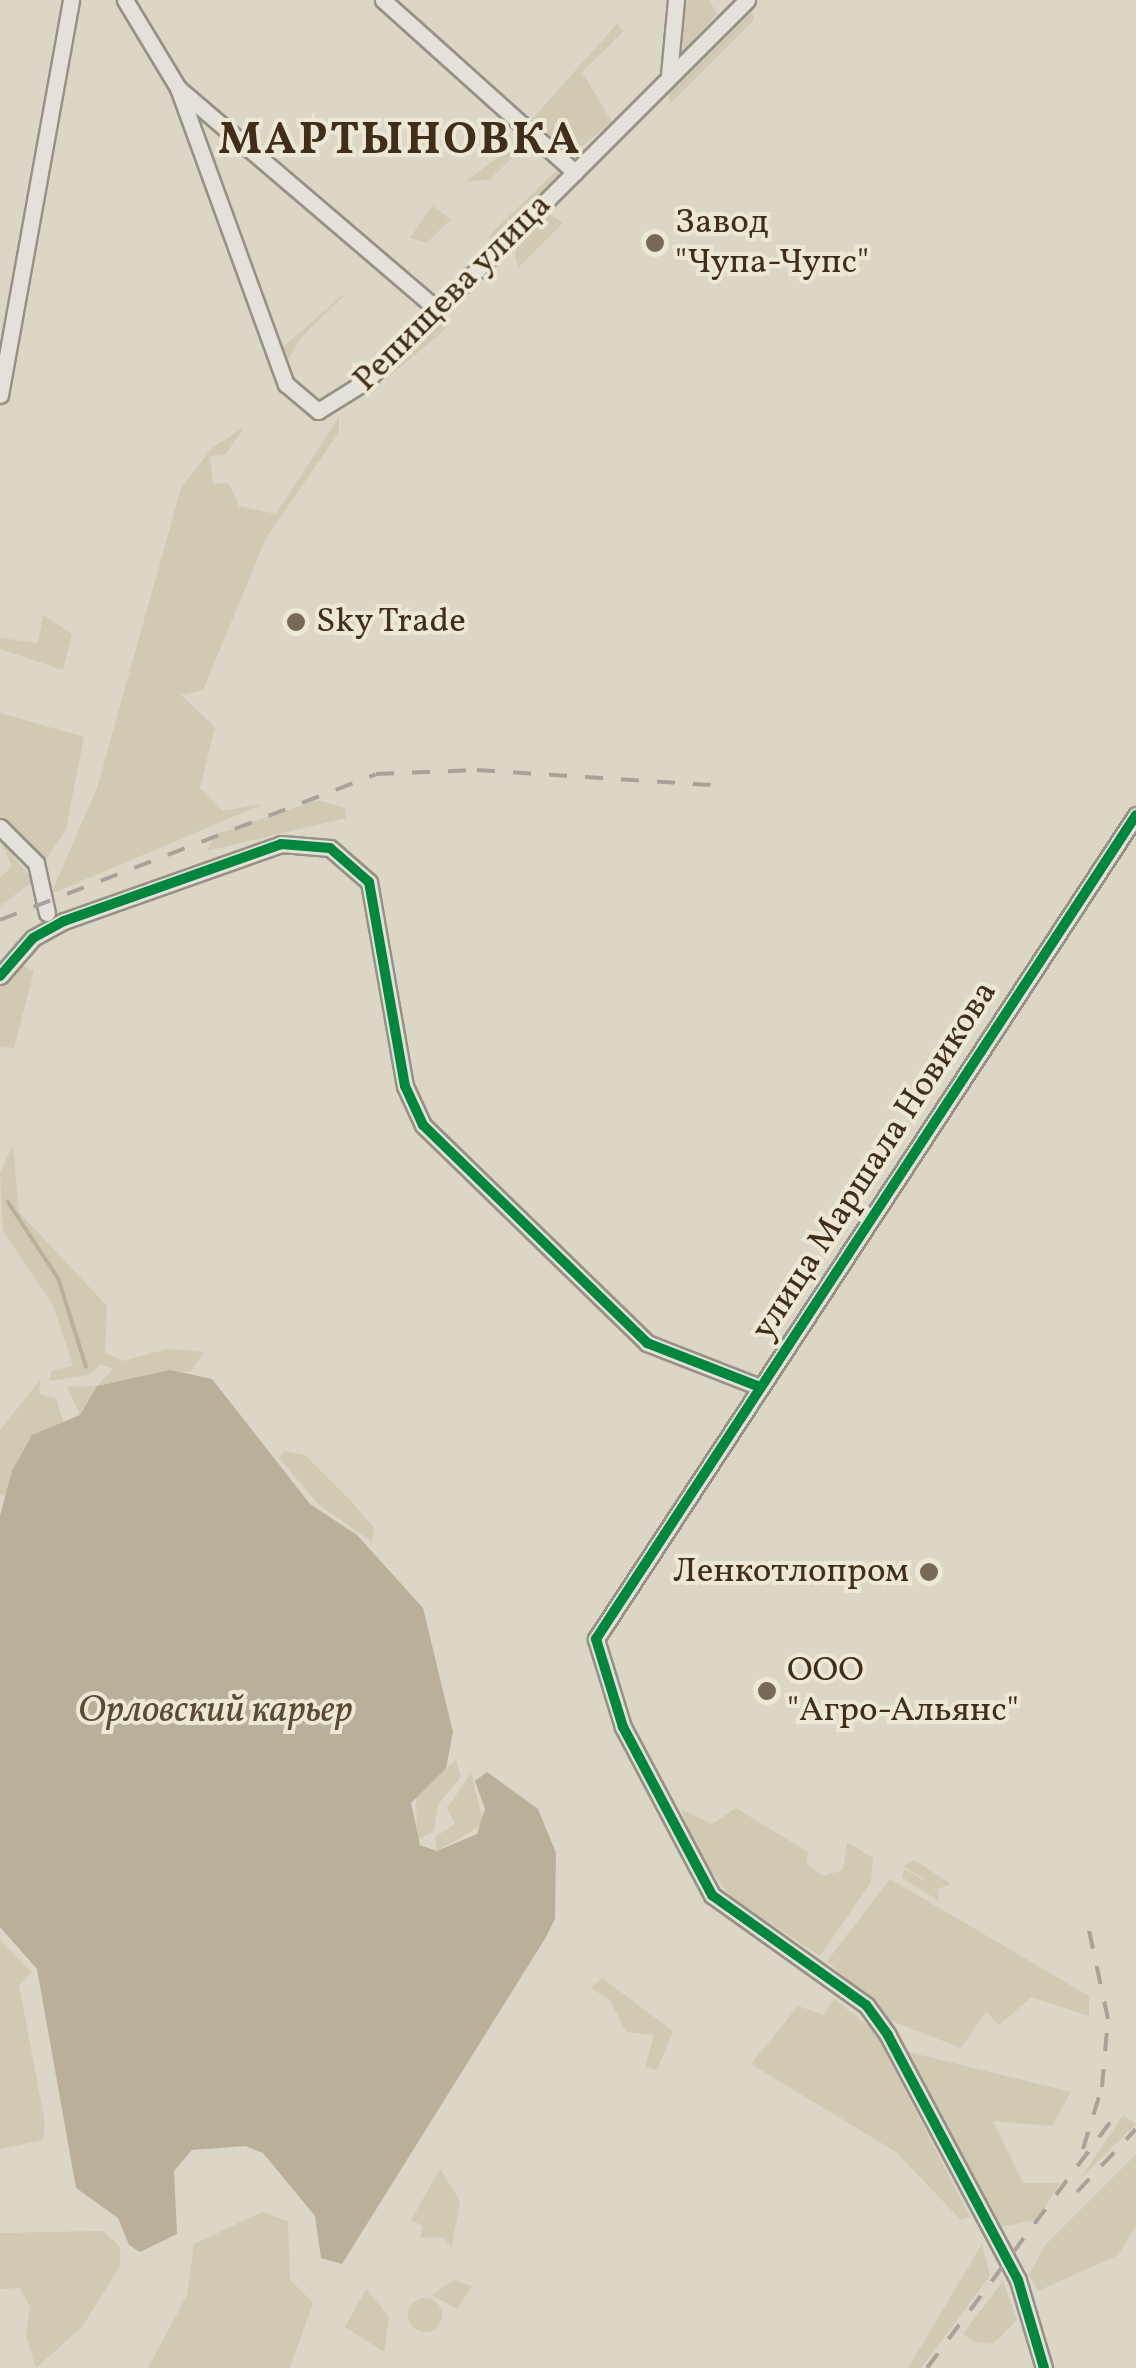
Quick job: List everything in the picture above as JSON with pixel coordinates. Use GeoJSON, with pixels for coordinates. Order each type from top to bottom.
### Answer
{"type":"FeatureCollection","features":[{"type":"Feature","properties":{"kind":"street"},"geometry":{"type":"LineString","coordinates":[[0,394],[71,0]]}},
{"type":"Feature","properties":{"kind":"street"},"geometry":{"type":"LineString","coordinates":[[125,0],[178,88],[438,310]]}},
{"type":"Feature","properties":{"kind":"street"},"geometry":{"type":"LineString","coordinates":[[383,0],[575,172]]}},
{"type":"Feature","properties":{"kind":"street"},"geometry":{"type":"LineString","coordinates":[[668,79],[676,0]]}},
{"type":"Feature","properties":{"kind":"street"},"geometry":{"type":"LineString","coordinates":[[719,0],[734,13]]}},
{"type":"Feature","properties":{"kind":"street","name":"Репищева улица"},"geometry":{"type":"LineString","coordinates":[[178,88],[286,384],[318,411],[342,403],[747,0]]}},
{"type":"Feature","properties":{"kind":"street","name":"улица Маршала Новикова"},"geometry":{"type":"LineString","coordinates":[[1044,2368],[1018,2280],[866,2005],[712,1895],[604,1687],[596,1638],[1136,814]]}},
{"type":"Feature","properties":{"kind":"street"},"geometry":{"type":"LineString","coordinates":[[0,827],[36,863],[47,914]]}},
{"type":"Feature","properties":{"kind":"street"},"geometry":{"type":"LineString","coordinates":[[0,976],[53,925],[307,840],[346,857],[369,882],[405,1086],[423,1126],[646,1343],[760,1387]]}},
{"type":"Feature","properties":{"kind":"shaded area"},"geometry":{"type":"Polygon","coordinates":[[[682,0],[709,0],[717,14],[683,52],[682,0]]]}},
{"type":"Feature","properties":{"kind":"shaded area"},"geometry":{"type":"Polygon","coordinates":[[[752,11],[754,20],[670,104],[669,93],[752,11]]]}},
{"type":"Feature","properties":{"kind":"shaded area"},"geometry":{"type":"Polygon","coordinates":[[[617,24],[624,31],[582,72],[612,122],[570,156],[533,118],[617,24]]]}},
{"type":"Feature","properties":{"kind":"shaded area"},"geometry":{"type":"Polygon","coordinates":[[[508,150],[515,155],[489,180],[466,181],[508,150]]]}},
{"type":"Feature","properties":{"kind":"shaded area"},"geometry":{"type":"Polygon","coordinates":[[[559,168],[560,179],[495,244],[488,237],[559,168]]]}},
{"type":"Feature","properties":{"kind":"shaded area"},"geometry":{"type":"Polygon","coordinates":[[[432,206],[451,219],[427,243],[410,238],[432,206]]]}},
{"type":"Feature","properties":{"kind":"shaded area"},"geometry":{"type":"Polygon","coordinates":[[[546,212],[563,223],[518,268],[513,245],[546,212]]]}},
{"type":"Feature","properties":{"kind":"shaded area"},"geometry":{"type":"Polygon","coordinates":[[[352,287],[301,338],[288,359],[283,347],[352,287]]]}},
{"type":"Feature","properties":{"kind":"shaded area"},"geometry":{"type":"Polygon","coordinates":[[[443,317],[447,317],[449,326],[385,380],[443,317]]]}},
{"type":"Feature","properties":{"kind":"shaded area"},"geometry":{"type":"Polygon","coordinates":[[[339,417],[339,432],[266,538],[203,690],[181,695],[215,727],[200,788],[223,811],[263,804],[51,894],[97,788],[181,488],[212,448],[244,427],[226,454],[210,456],[213,484],[229,483],[239,506],[276,514],[339,417]]]}},
{"type":"Feature","properties":{"kind":"shaded area"},"geometry":{"type":"Polygon","coordinates":[[[43,615],[72,634],[63,670],[0,649],[0,638],[38,643],[43,615]]]}},
{"type":"Feature","properties":{"kind":"shaded area"},"geometry":{"type":"Polygon","coordinates":[[[0,713],[84,737],[66,829],[43,864],[0,819],[0,713]]]}},
{"type":"Feature","properties":{"kind":"shaded area"},"geometry":{"type":"Polygon","coordinates":[[[317,800],[345,808],[346,818],[207,851],[214,835],[317,800]]]}},
{"type":"Feature","properties":{"kind":"shaded area"},"geometry":{"type":"Polygon","coordinates":[[[0,840],[34,881],[0,906],[0,878],[12,866],[0,840]]]}},
{"type":"Feature","properties":{"kind":"shaded area"},"geometry":{"type":"Polygon","coordinates":[[[20,964],[34,971],[14,1048],[0,1046],[0,986],[20,964]]]}},
{"type":"Feature","properties":{"kind":"shaded area"},"geometry":{"type":"Polygon","coordinates":[[[13,1145],[19,1212],[107,1306],[105,1353],[123,1361],[167,1349],[204,1352],[191,1371],[97,1386],[113,1369],[101,1364],[89,1375],[49,1381],[52,1370],[73,1366],[53,1305],[3,1231],[0,1173],[13,1145]]]}},
{"type":"Feature","properties":{"kind":"shaded area"},"geometry":{"type":"Polygon","coordinates":[[[40,1380],[39,1394],[56,1398],[64,1424],[12,1471],[8,1497],[0,1494],[0,1430],[40,1380]]]}},
{"type":"Feature","properties":{"kind":"shaded area"},"geometry":{"type":"Polygon","coordinates":[[[97,1386],[80,1415],[67,1387],[97,1386]]]}},
{"type":"Feature","properties":{"kind":"shaded area"},"geometry":{"type":"Polygon","coordinates":[[[283,1451],[305,1455],[351,1501],[374,1528],[372,1542],[319,1505],[279,1458],[283,1451]]]}},
{"type":"Feature","properties":{"kind":"shaded area"},"geometry":{"type":"Polygon","coordinates":[[[456,1760],[461,1777],[438,1804],[434,1831],[417,1840],[416,1792],[456,1760]]]}},
{"type":"Feature","properties":{"kind":"shaded area"},"geometry":{"type":"Polygon","coordinates":[[[471,1773],[484,1824],[437,1851],[435,1837],[455,1824],[447,1808],[471,1773]]]}},
{"type":"Feature","properties":{"kind":"shaded area"},"geometry":{"type":"Polygon","coordinates":[[[736,1808],[808,1852],[806,1863],[823,1876],[843,1870],[847,1842],[873,1858],[871,1882],[820,1956],[732,1898],[699,1856],[681,1809],[712,1824],[736,1808]]]}},
{"type":"Feature","properties":{"kind":"shaded area"},"geometry":{"type":"Polygon","coordinates":[[[914,1860],[951,1884],[938,1889],[939,1901],[902,1878],[904,1869],[934,1886],[903,1866],[914,1860]]]}},
{"type":"Feature","properties":{"kind":"shaded area"},"geometry":{"type":"Polygon","coordinates":[[[890,1879],[1089,1996],[1089,2016],[1031,1997],[999,2025],[986,2011],[961,2048],[889,2020],[827,1961],[890,1879]]]}},
{"type":"Feature","properties":{"kind":"shaded area"},"geometry":{"type":"Polygon","coordinates":[[[0,1940],[32,1972],[19,1985],[45,2122],[43,2140],[0,2149],[0,1940]]]}},
{"type":"Feature","properties":{"kind":"shaded area"},"geometry":{"type":"Polygon","coordinates":[[[602,1978],[673,2031],[657,2070],[645,2067],[654,2035],[626,2032],[610,2000],[591,1988],[602,1978]]]}},
{"type":"Feature","properties":{"kind":"shaded area"},"geometry":{"type":"Polygon","coordinates":[[[834,1999],[874,2030],[970,2217],[961,2220],[896,2152],[751,2064],[798,2006],[824,2015],[834,1999]]]}},
{"type":"Feature","properties":{"kind":"shaded area"},"geometry":{"type":"Polygon","coordinates":[[[905,2051],[1071,2092],[1052,2126],[993,2121],[1023,2183],[1060,2183],[1037,2220],[999,2227],[905,2051]]]}},
{"type":"Feature","properties":{"kind":"shaded area"},"geometry":{"type":"Polygon","coordinates":[[[1123,2115],[1136,2124],[1081,2178],[1123,2115]]]}},
{"type":"Feature","properties":{"kind":"shaded area"},"geometry":{"type":"Polygon","coordinates":[[[1136,2154],[1136,2226],[1118,2255],[1038,2291],[1029,2275],[1045,2245],[1136,2154]]]}},
{"type":"Feature","properties":{"kind":"shaded area"},"geometry":{"type":"Polygon","coordinates":[[[440,2169],[460,2201],[452,2247],[443,2237],[420,2238],[423,2226],[411,2220],[440,2169]]]}},
{"type":"Feature","properties":{"kind":"shaded area"},"geometry":{"type":"Polygon","coordinates":[[[262,2212],[288,2221],[290,2280],[313,2303],[290,2368],[148,2368],[187,2295],[194,2244],[262,2212]]]}},
{"type":"Feature","properties":{"kind":"shaded area"},"geometry":{"type":"Polygon","coordinates":[[[103,2231],[120,2247],[120,2266],[82,2327],[36,2368],[26,2336],[30,2307],[20,2288],[0,2289],[0,2233],[103,2231]]]}},
{"type":"Feature","properties":{"kind":"shaded area"},"geometry":{"type":"Polygon","coordinates":[[[982,2244],[990,2276],[921,2368],[908,2368],[982,2244]]]}},
{"type":"Feature","properties":{"kind":"shaded area"},"geometry":{"type":"Polygon","coordinates":[[[454,2280],[472,2286],[457,2309],[432,2295],[454,2280]]]}},
{"type":"Feature","properties":{"kind":"shaded area"},"geometry":{"type":"Polygon","coordinates":[[[1003,2281],[1017,2320],[994,2343],[974,2342],[963,2334],[1003,2281]]]}},
{"type":"Feature","properties":{"kind":"shaded area"},"geometry":{"type":"Polygon","coordinates":[[[366,2289],[389,2317],[384,2352],[345,2327],[366,2289]]]}},
{"type":"Feature","properties":{"kind":"shaded area"},"geometry":{"type":"Polygon","coordinates":[[[425,2298],[437,2303],[442,2315],[437,2327],[425,2332],[413,2327],[408,2315],[413,2303],[425,2298]]]}},
{"type":"Feature","properties":{"kind":"water","name":"Орловский карьер"},"geometry":{"type":"Polygon","coordinates":[[[170,1370],[212,1379],[310,1504],[357,1535],[423,1608],[453,1732],[446,1768],[411,1803],[420,1845],[437,1851],[477,1834],[485,1809],[475,1781],[487,1772],[538,1809],[556,1853],[555,1919],[546,1937],[342,2264],[321,2258],[315,2216],[263,2153],[245,2146],[192,2150],[174,2171],[177,2234],[140,2252],[129,2245],[118,2218],[76,2188],[37,1969],[0,1927],[0,1516],[12,1471],[32,1435],[80,1415],[97,1386],[170,1370]]]}},
{"type":"Feature","properties":{"kind":"waterway"},"geometry":{"type":"LineString","coordinates":[[8,1202],[58,1278],[86,1367]]}},
{"type":"Feature","properties":{"kind":"railway"},"geometry":{"type":"LineString","coordinates":[[0,920],[376,774],[477,770],[725,786]]}},
{"type":"Feature","properties":{"kind":"railway"},"geometry":{"type":"LineString","coordinates":[[1083,2149],[1102,2087],[1108,2019],[1089,1930]]}},
{"type":"Feature","properties":{"kind":"railway"},"geometry":{"type":"LineString","coordinates":[[927,2368],[1120,2109]]}},
{"type":"Feature","properties":{"kind":"railway"},"geometry":{"type":"LineString","coordinates":[[1077,2192],[1136,2129]]}},
{"type":"Feature","properties":{"kind":"cycle path"},"geometry":{"type":"LineString","coordinates":[[1044,2368],[1018,2280],[888,2035],[866,2005],[712,1895],[623,1727],[596,1639],[1136,815]]}},
{"type":"Feature","properties":{"kind":"cycle path"},"geometry":{"type":"LineString","coordinates":[[0,976],[33,938],[64,921],[281,844],[330,848],[369,882],[405,1086],[423,1125],[647,1343],[760,1387]]}},
{"type":"Feature","properties":{"kind":"place","name":"Завод \"Чупа-Чупс\""},"geometry":{"type":"Point","coordinates":[655,243]}},
{"type":"Feature","properties":{"kind":"place","name":"Sky Trade"},"geometry":{"type":"Point","coordinates":[296,622]}},
{"type":"Feature","properties":{"kind":"place","name":"Ленкотлопром"},"geometry":{"type":"Point","coordinates":[929,1572]}},
{"type":"Feature","properties":{"kind":"place","name":"ООО \"Агро-Альянс\""},"geometry":{"type":"Point","coordinates":[767,1691]}},
{"type":"Feature","properties":{"kind":"district","name":"МАРТЫНОВКА"},"geometry":{"type":"Point","coordinates":[400,142]}}]}
